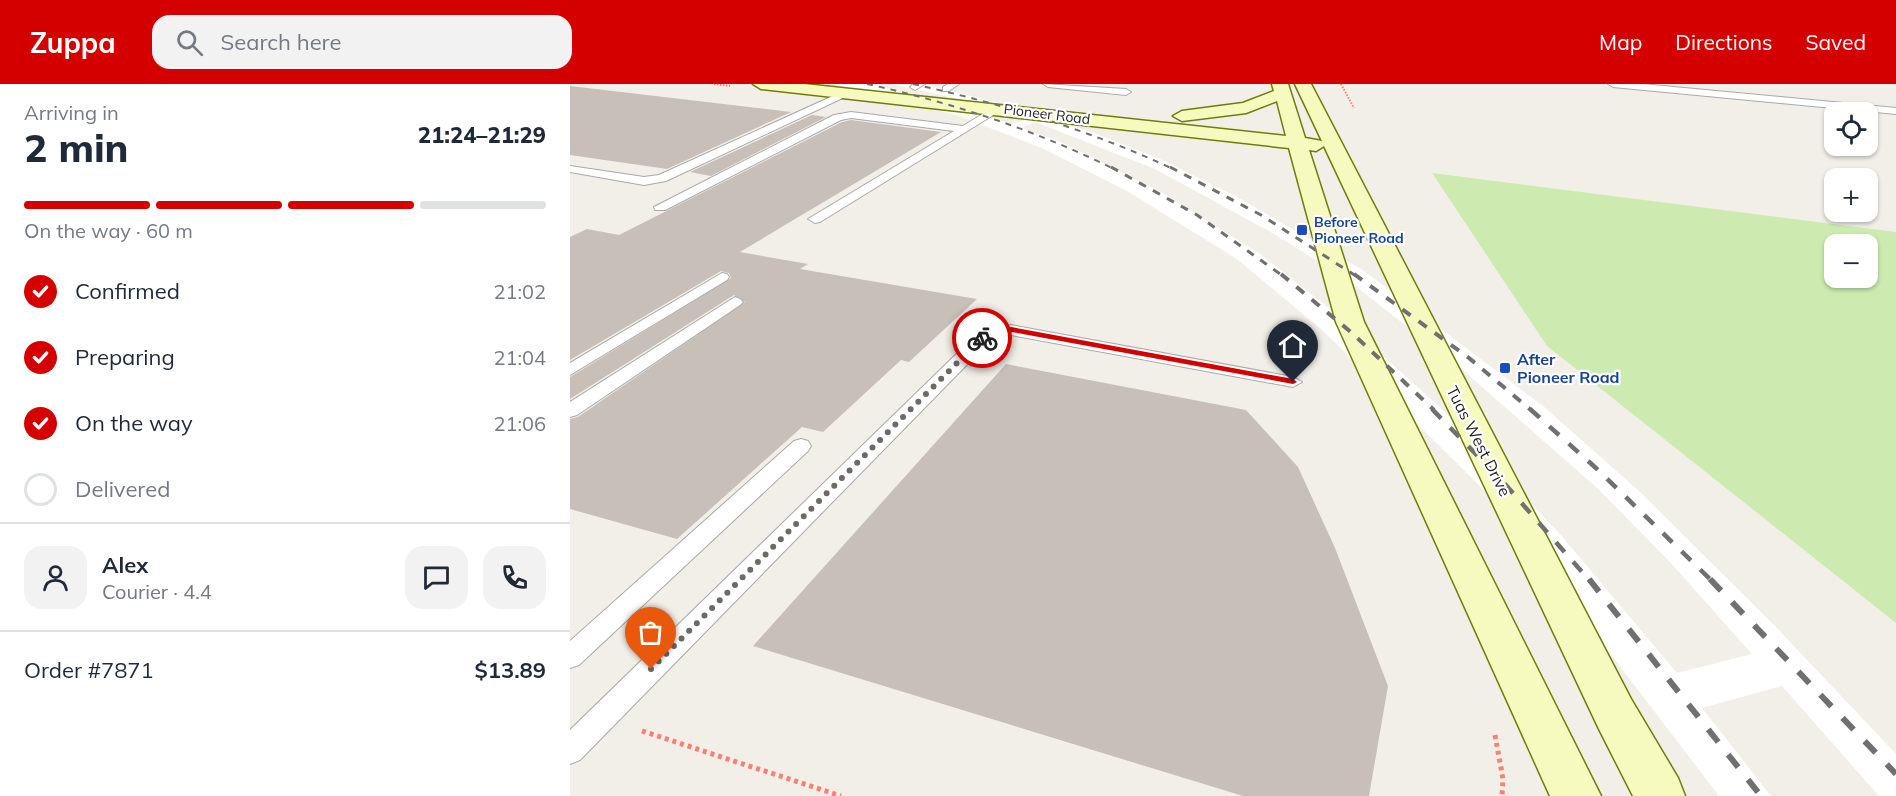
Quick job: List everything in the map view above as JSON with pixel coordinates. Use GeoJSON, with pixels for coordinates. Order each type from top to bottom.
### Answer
{"type":"FeatureCollection","features":[{"type":"Feature","properties":{"kind":"main road","name":"Pioneer Road"},"geometry":{"type":"LineString","coordinates":[[761,84],[1312,138]]}},
{"type":"Feature","properties":{"kind":"main road","name":"Pioneer Road"},"geometry":{"type":"LineString","coordinates":[[885,84],[950,87],[1182,116],[1312,138]]}},
{"type":"Feature","properties":{"kind":"main road","name":"Tuas West Drive"},"geometry":{"type":"LineString","coordinates":[[1303,84],[1350,322],[1576,796]]}},
{"type":"Feature","properties":{"kind":"main road","name":"Tuas West Drive"},"geometry":{"type":"LineString","coordinates":[[1281,88],[1312,138],[1660,796]]}},
{"type":"Feature","properties":{"kind":"main road"},"geometry":{"type":"LineString","coordinates":[[1182,116],[1245,108],[1281,88]]}},
{"type":"Feature","properties":{"kind":"lane"},"geometry":{"type":"LineString","coordinates":[[1048,84],[1126,92]]}},
{"type":"Feature","properties":{"kind":"lane"},"geometry":{"type":"LineString","coordinates":[[1613,84],[1703,88],[1896,111]]}},
{"type":"Feature","properties":{"kind":"lane"},"geometry":{"type":"LineString","coordinates":[[570,169],[644,181],[662,178],[846,93]]}},
{"type":"Feature","properties":{"kind":"lane"},"geometry":{"type":"LineString","coordinates":[[815,219],[998,109]]}},
{"type":"Feature","properties":{"kind":"lane"},"geometry":{"type":"LineString","coordinates":[[660,207],[842,116],[963,129]]}},
{"type":"Feature","properties":{"kind":"lane"},"geometry":{"type":"LineString","coordinates":[[570,370],[722,277]]}},
{"type":"Feature","properties":{"kind":"lane"},"geometry":{"type":"LineString","coordinates":[[570,411],[735,302]]}},
{"type":"Feature","properties":{"kind":"lane"},"geometry":{"type":"LineString","coordinates":[[570,750],[984,337],[1011,330],[1293,382]]}},
{"type":"Feature","properties":{"kind":"lane"},"geometry":{"type":"LineString","coordinates":[[570,657],[801,446]]}},
{"type":"Feature","properties":{"kind":"path"},"geometry":{"type":"LineString","coordinates":[[1341,84],[1354,108]]}},
{"type":"Feature","properties":{"kind":"path"},"geometry":{"type":"LineString","coordinates":[[602,718],[841,796]]}},
{"type":"Feature","properties":{"kind":"green space"},"geometry":{"type":"Polygon","coordinates":[[[1432,173],[1896,232],[1896,623],[1547,346],[1432,173]]]}},
{"type":"Feature","properties":{"kind":"pier"},"geometry":{"type":"Polygon","coordinates":[[[835,84],[883,84],[880,86],[1012,124],[1025,120],[972,102],[891,84],[923,84],[1014,107],[1094,133],[1160,159],[1241,199],[1364,271],[1543,406],[1639,491],[1775,626],[1896,754],[1896,796],[1879,796],[1782,686],[1702,708],[1771,796],[1719,796],[1489,495],[1321,329],[1237,259],[1127,191],[1042,148],[956,115],[835,84]],[[1035,122],[1022,128],[1059,141],[1161,192],[1260,254],[1339,316],[1442,409],[1559,533],[1677,673],[1752,654],[1670,562],[1596,487],[1466,373],[1344,277],[1267,230],[1155,169],[1035,122]]]}},
{"type":"Feature","properties":{"kind":"building"},"geometry":{"type":"Polygon","coordinates":[[[570,86],[791,112],[667,169],[570,155],[570,86]]]}},
{"type":"Feature","properties":{"kind":"building"},"geometry":{"type":"Polygon","coordinates":[[[812,115],[826,117],[711,176],[690,172],[812,115]]]}},
{"type":"Feature","properties":{"kind":"building"},"geometry":{"type":"Polygon","coordinates":[[[851,120],[941,132],[740,252],[808,264],[800,269],[977,299],[909,362],[901,360],[823,432],[802,427],[677,539],[570,509],[570,419],[578,417],[745,302],[734,295],[570,399],[570,377],[731,278],[729,273],[721,271],[570,360],[570,237],[587,229],[619,235],[842,122],[851,120]]]}},
{"type":"Feature","properties":{"kind":"building"},"geometry":{"type":"Polygon","coordinates":[[[1006,364],[1246,410],[1298,467],[1335,548],[1388,686],[1369,796],[1243,796],[753,646],[1006,364]]]}},
{"type":"Feature","properties":{"kind":"railway"},"geometry":{"type":"LineString","coordinates":[[867,84],[993,119],[1054,142],[1114,169]]}},
{"type":"Feature","properties":{"kind":"railway"},"geometry":{"type":"LineString","coordinates":[[913,84],[1045,119],[1110,142],[1173,169]]}},
{"type":"Feature","properties":{"kind":"railway"},"geometry":{"type":"LineString","coordinates":[[1111,167],[1197,215],[1283,276]]}},
{"type":"Feature","properties":{"kind":"railway"},"geometry":{"type":"LineString","coordinates":[[1170,167],[1261,215],[1356,276]]}},
{"type":"Feature","properties":{"kind":"railway"},"geometry":{"type":"LineString","coordinates":[[1281,274],[1352,333],[1434,410]]}},
{"type":"Feature","properties":{"kind":"railway"},"geometry":{"type":"LineString","coordinates":[[1354,274],[1469,358],[1531,410]]}},
{"type":"Feature","properties":{"kind":"railway"},"geometry":{"type":"LineString","coordinates":[[1432,409],[1504,483],[1590,581]]}},
{"type":"Feature","properties":{"kind":"railway"},"geometry":{"type":"LineString","coordinates":[[1530,409],[1597,469],[1711,580]]}},
{"type":"Feature","properties":{"kind":"railway"},"geometry":{"type":"LineString","coordinates":[[1589,579],[1761,796]]}},
{"type":"Feature","properties":{"kind":"railway"},"geometry":{"type":"LineString","coordinates":[[1711,580],[1896,774]]}},
{"type":"Feature","properties":{"kind":"way so far"},"geometry":{"type":"LineString","coordinates":[[651,669],[982,338]]}},
{"type":"Feature","properties":{"kind":"place","name":"Before Pioneer Road"},"geometry":{"type":"Point","coordinates":[1302,230]}},
{"type":"Feature","properties":{"kind":"place","name":"After Pioneer Road"},"geometry":{"type":"Point","coordinates":[1505,368]}},
{"type":"Feature","properties":{"kind":"route"},"geometry":{"type":"LineString","coordinates":[[982,338],[1011,330],[1293,382]]}}]}
